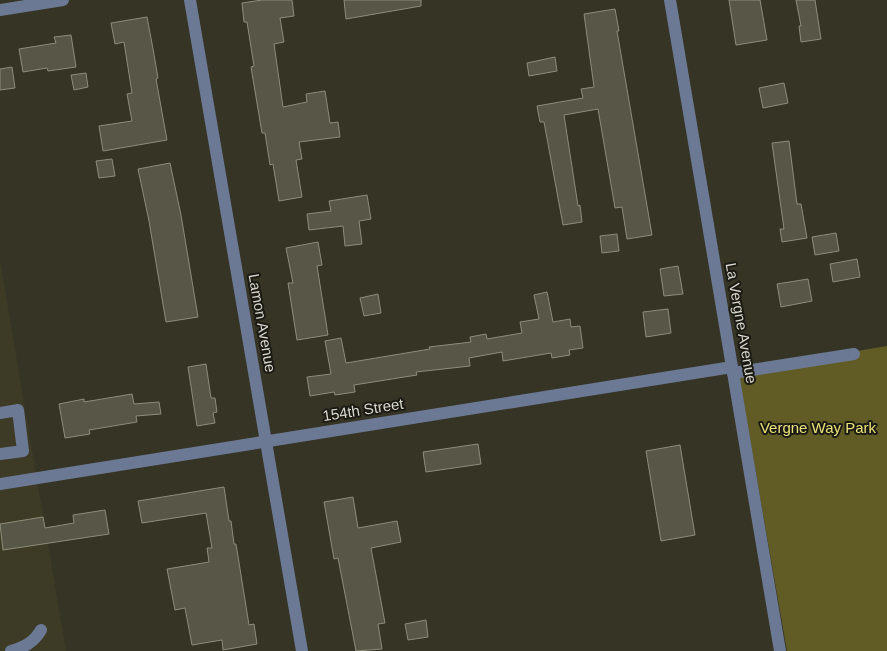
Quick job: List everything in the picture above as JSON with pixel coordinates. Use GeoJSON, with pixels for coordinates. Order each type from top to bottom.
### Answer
{"type":"FeatureCollection","features":[{"type":"Feature","properties":{"kind":"street"},"geometry":{"type":"LineString","coordinates":[[0,10],[63,0]]}},
{"type":"Feature","properties":{"kind":"street","name":"Lamon Avenue"},"geometry":{"type":"LineString","coordinates":[[190,0],[302,651]]}},
{"type":"Feature","properties":{"kind":"street","name":"La Vergne Avenue"},"geometry":{"type":"LineString","coordinates":[[670,0],[780,651]]}},
{"type":"Feature","properties":{"kind":"street","name":"154th Street"},"geometry":{"type":"LineString","coordinates":[[0,484],[732,370],[854,354]]}},
{"type":"Feature","properties":{"kind":"street"},"geometry":{"type":"LineString","coordinates":[[0,413],[18,410],[23,451],[0,454]]}},
{"type":"Feature","properties":{"kind":"street"},"geometry":{"type":"LineString","coordinates":[[11,651],[36,640],[41,630]]}},
{"type":"Feature","properties":{"kind":"shaded area"},"geometry":{"type":"Polygon","coordinates":[[[0,260],[66,651],[0,651],[0,260]]]}},
{"type":"Feature","properties":{"kind":"green space","name":"Vergne Way Park"},"geometry":{"type":"Polygon","coordinates":[[[887,346],[887,651],[787,651],[738,371],[887,346]]]}},
{"type":"Feature","properties":{"kind":"building"},"geometry":{"type":"Polygon","coordinates":[[[262,0],[292,0],[294,16],[280,18],[284,42],[274,44],[283,107],[307,102],[306,94],[325,91],[330,123],[338,122],[340,137],[299,142],[302,159],[296,160],[302,197],[279,201],[273,164],[270,165],[265,133],[262,133],[251,67],[254,66],[247,22],[244,22],[242,3],[262,0]]]}},
{"type":"Feature","properties":{"kind":"building"},"geometry":{"type":"Polygon","coordinates":[[[344,0],[421,0],[421,6],[346,19],[344,0]]]}},
{"type":"Feature","properties":{"kind":"building"},"geometry":{"type":"Polygon","coordinates":[[[729,0],[760,0],[767,40],[736,45],[729,0]]]}},
{"type":"Feature","properties":{"kind":"building"},"geometry":{"type":"Polygon","coordinates":[[[796,0],[815,0],[821,39],[801,42],[799,26],[801,26],[796,0]]]}},
{"type":"Feature","properties":{"kind":"building"},"geometry":{"type":"Polygon","coordinates":[[[615,9],[619,31],[617,31],[652,235],[627,239],[622,207],[615,208],[598,109],[564,115],[582,222],[563,225],[544,122],[540,122],[537,106],[583,98],[581,89],[594,87],[584,14],[615,9]]]}},
{"type":"Feature","properties":{"kind":"building"},"geometry":{"type":"Polygon","coordinates":[[[147,17],[167,140],[103,151],[99,126],[132,121],[127,94],[132,93],[124,42],[115,44],[111,23],[147,17]]]}},
{"type":"Feature","properties":{"kind":"building"},"geometry":{"type":"Polygon","coordinates":[[[71,35],[76,67],[48,71],[47,68],[23,72],[19,49],[56,43],[54,37],[71,35]]]}},
{"type":"Feature","properties":{"kind":"building"},"geometry":{"type":"Polygon","coordinates":[[[555,57],[557,71],[529,76],[527,63],[555,57]]]}},
{"type":"Feature","properties":{"kind":"building"},"geometry":{"type":"Polygon","coordinates":[[[12,67],[15,88],[0,90],[0,69],[12,67]]]}},
{"type":"Feature","properties":{"kind":"building"},"geometry":{"type":"Polygon","coordinates":[[[86,73],[88,87],[74,90],[71,75],[86,73]]]}},
{"type":"Feature","properties":{"kind":"building"},"geometry":{"type":"Polygon","coordinates":[[[784,83],[788,103],[763,108],[759,88],[784,83]]]}},
{"type":"Feature","properties":{"kind":"building"},"geometry":{"type":"Polygon","coordinates":[[[789,141],[797,204],[801,204],[807,238],[782,242],[780,229],[784,229],[772,143],[789,141]]]}},
{"type":"Feature","properties":{"kind":"building"},"geometry":{"type":"Polygon","coordinates":[[[112,159],[115,176],[99,178],[96,161],[112,159]]]}},
{"type":"Feature","properties":{"kind":"building"},"geometry":{"type":"Polygon","coordinates":[[[170,163],[181,215],[198,317],[166,322],[138,169],[170,163]]]}},
{"type":"Feature","properties":{"kind":"building"},"geometry":{"type":"Polygon","coordinates":[[[367,195],[371,219],[359,221],[362,244],[345,246],[343,226],[309,230],[307,214],[331,211],[329,201],[367,195]]]}},
{"type":"Feature","properties":{"kind":"building"},"geometry":{"type":"Polygon","coordinates":[[[836,233],[839,251],[815,255],[812,237],[836,233]]]}},
{"type":"Feature","properties":{"kind":"building"},"geometry":{"type":"Polygon","coordinates":[[[617,234],[619,251],[602,253],[600,236],[617,234]]]}},
{"type":"Feature","properties":{"kind":"building"},"geometry":{"type":"Polygon","coordinates":[[[318,242],[322,265],[317,266],[328,335],[297,340],[288,283],[293,283],[286,248],[318,242]]]}},
{"type":"Feature","properties":{"kind":"building"},"geometry":{"type":"Polygon","coordinates":[[[857,259],[860,277],[833,282],[830,264],[857,259]]]}},
{"type":"Feature","properties":{"kind":"building"},"geometry":{"type":"Polygon","coordinates":[[[678,266],[683,294],[664,296],[660,269],[678,266]]]}},
{"type":"Feature","properties":{"kind":"building"},"geometry":{"type":"Polygon","coordinates":[[[808,279],[812,301],[781,307],[777,284],[808,279]]]}},
{"type":"Feature","properties":{"kind":"building"},"geometry":{"type":"Polygon","coordinates":[[[547,292],[553,322],[570,319],[571,327],[580,326],[583,348],[569,350],[570,355],[552,358],[551,353],[503,361],[502,352],[469,358],[470,366],[416,372],[417,375],[354,385],[355,392],[335,395],[334,392],[310,396],[307,377],[331,374],[325,341],[341,338],[346,363],[430,349],[429,347],[471,342],[470,337],[486,334],[487,339],[522,333],[520,322],[539,319],[534,295],[547,292]]]}},
{"type":"Feature","properties":{"kind":"building"},"geometry":{"type":"Polygon","coordinates":[[[378,294],[381,313],[364,316],[360,298],[378,294]]]}},
{"type":"Feature","properties":{"kind":"building"},"geometry":{"type":"Polygon","coordinates":[[[668,309],[671,333],[646,337],[643,312],[668,309]]]}},
{"type":"Feature","properties":{"kind":"building"},"geometry":{"type":"Polygon","coordinates":[[[206,364],[211,398],[215,398],[217,412],[213,413],[215,423],[197,426],[188,367],[206,364]]]}},
{"type":"Feature","properties":{"kind":"building"},"geometry":{"type":"Polygon","coordinates":[[[132,394],[134,404],[159,402],[161,414],[136,416],[137,422],[89,430],[90,434],[65,438],[59,404],[84,399],[84,402],[132,394]]]}},
{"type":"Feature","properties":{"kind":"building"},"geometry":{"type":"Polygon","coordinates":[[[478,444],[481,464],[426,472],[423,452],[478,444]]]}},
{"type":"Feature","properties":{"kind":"building"},"geometry":{"type":"Polygon","coordinates":[[[680,445],[695,535],[661,541],[646,451],[680,445]]]}},
{"type":"Feature","properties":{"kind":"building"},"geometry":{"type":"Polygon","coordinates":[[[224,487],[229,521],[231,521],[234,544],[236,544],[249,625],[254,624],[257,644],[223,650],[222,640],[192,645],[185,608],[175,610],[167,569],[209,562],[207,548],[212,548],[206,513],[142,523],[138,501],[224,487]]]}},
{"type":"Feature","properties":{"kind":"building"},"geometry":{"type":"Polygon","coordinates":[[[353,497],[358,528],[397,521],[401,542],[371,548],[385,623],[378,624],[382,649],[356,651],[338,558],[334,559],[324,502],[353,497]]]}},
{"type":"Feature","properties":{"kind":"building"},"geometry":{"type":"Polygon","coordinates":[[[105,510],[109,534],[3,550],[0,524],[43,517],[45,528],[74,523],[73,515],[105,510]]]}},
{"type":"Feature","properties":{"kind":"building"},"geometry":{"type":"Polygon","coordinates":[[[426,620],[428,637],[408,640],[405,624],[426,620]]]}}]}
